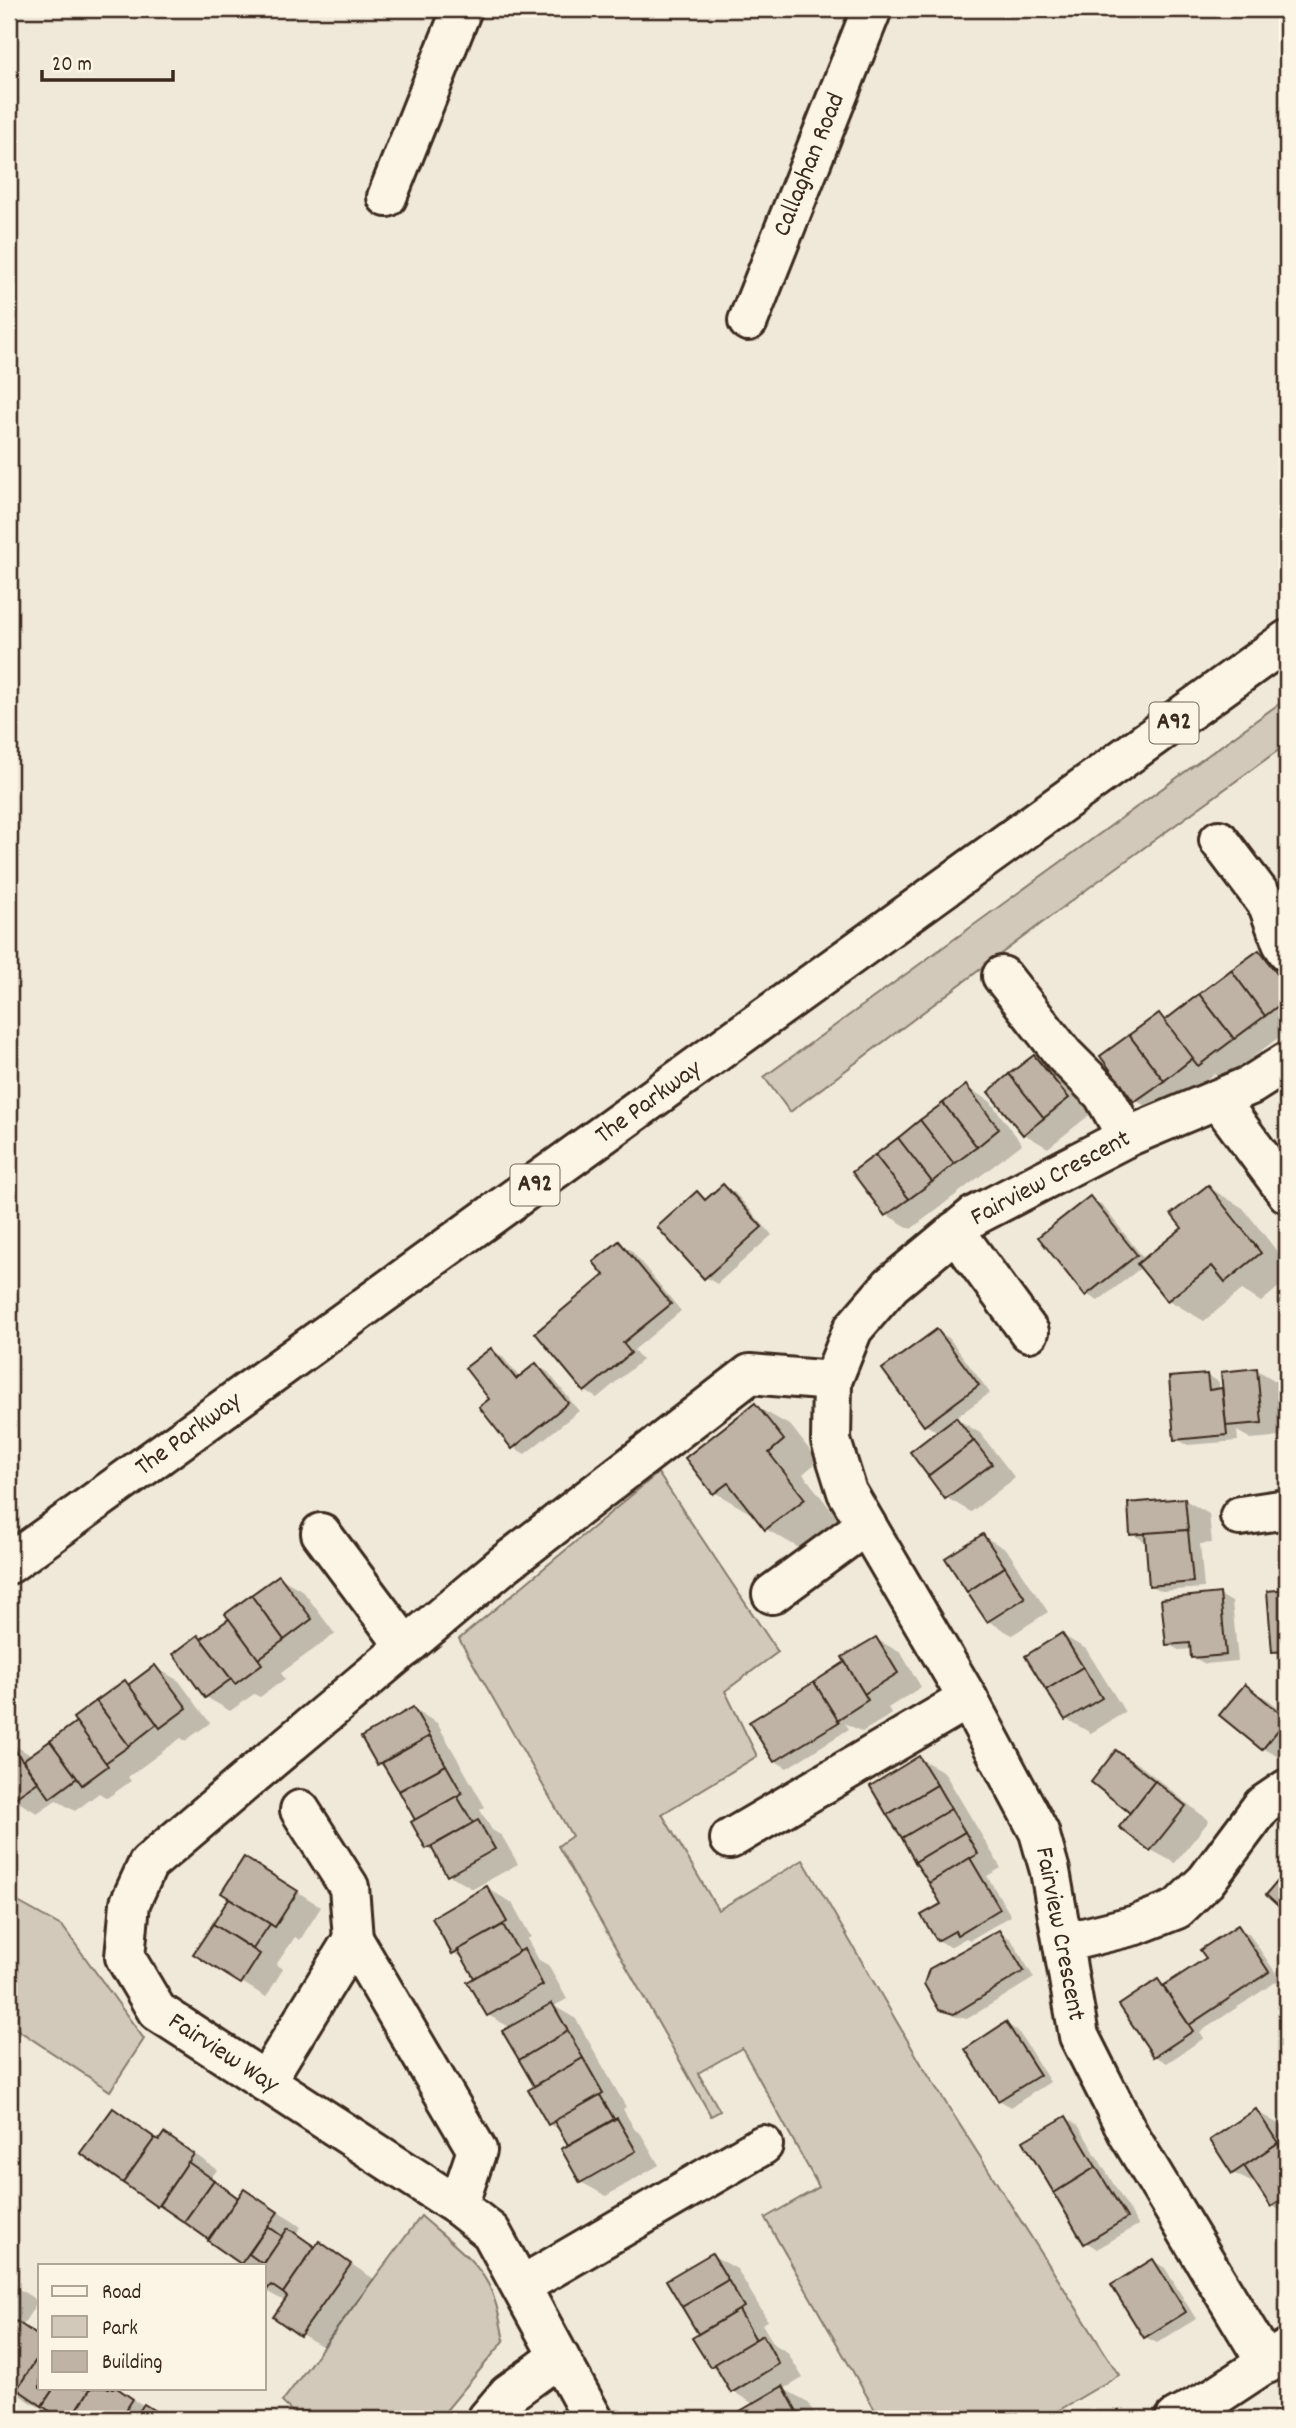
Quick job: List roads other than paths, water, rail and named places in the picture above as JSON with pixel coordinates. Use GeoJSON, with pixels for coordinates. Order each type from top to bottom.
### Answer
{"type":"FeatureCollection","features":[{"type":"Feature","properties":{"kind":"street"},"geometry":{"type":"LineString","coordinates":[[387,197],[462,9]]}},
{"type":"Feature","properties":{"kind":"street","name":"Callaghan Road"},"geometry":{"type":"LineString","coordinates":[[748,321],[872,9]]}},
{"type":"Feature","properties":{"kind":"street","name":"The Parkway"},"geometry":{"type":"LineString","coordinates":[[9,1564],[1287,640]]}},
{"type":"Feature","properties":{"kind":"street"},"geometry":{"type":"LineString","coordinates":[[1219,840],[1268,905],[1287,951]]}},
{"type":"Feature","properties":{"kind":"street"},"geometry":{"type":"LineString","coordinates":[[1002,976],[1064,1055],[1103,1094],[1126,1137]]}},
{"type":"Feature","properties":{"kind":"street","name":"Fairview Crescent"},"geometry":{"type":"LineString","coordinates":[[1277,2356],[1129,2135],[1079,2036],[1049,1871],[1039,1832],[968,1699],[847,1492],[831,1441],[832,1381],[853,1329],[891,1285],[955,1231],[974,1216],[1126,1137],[1251,1085],[1287,1062]]}},
{"type":"Feature","properties":{"kind":"street"},"geometry":{"type":"LineString","coordinates":[[1218,1099],[1287,1193]]}},
{"type":"Feature","properties":{"kind":"street"},"geometry":{"type":"LineString","coordinates":[[955,1231],[1029,1332]]}},
{"type":"Feature","properties":{"kind":"street","name":"Fairview Way"},"geometry":{"type":"LineString","coordinates":[[593,2419],[491,2232],[458,2206],[157,2011],[125,1957],[130,1903],[148,1864],[503,1565],[750,1374],[832,1381]]}},
{"type":"Feature","properties":{"kind":"street"},"geometry":{"type":"LineString","coordinates":[[1240,1516],[1287,1509]]}},
{"type":"Feature","properties":{"kind":"street"},"geometry":{"type":"LineString","coordinates":[[772,1594],[866,1525]]}},
{"type":"Feature","properties":{"kind":"street"},"geometry":{"type":"LineString","coordinates":[[321,1533],[405,1647]]}},
{"type":"Feature","properties":{"kind":"street"},"geometry":{"type":"LineString","coordinates":[[730,1839],[968,1699]]}},
{"type":"Feature","properties":{"kind":"street"},"geometry":{"type":"LineString","coordinates":[[1063,1943],[1136,1925],[1177,1909],[1206,1881],[1262,1806],[1287,1789]]}},
{"type":"Feature","properties":{"kind":"street"},"geometry":{"type":"LineString","coordinates":[[300,1810],[349,1887],[353,1940],[477,2150],[458,2206]]}},
{"type":"Feature","properties":{"kind":"street"},"geometry":{"type":"LineString","coordinates":[[265,2082],[353,1940]]}},
{"type":"Feature","properties":{"kind":"street"},"geometry":{"type":"LineString","coordinates":[[521,2286],[763,2145]]}},
{"type":"Feature","properties":{"kind":"street"},"geometry":{"type":"LineString","coordinates":[[1175,2419],[1277,2356]]}},
{"type":"Feature","properties":{"kind":"street"},"geometry":{"type":"LineString","coordinates":[[487,2419],[509,2394],[559,2357]]}}]}
